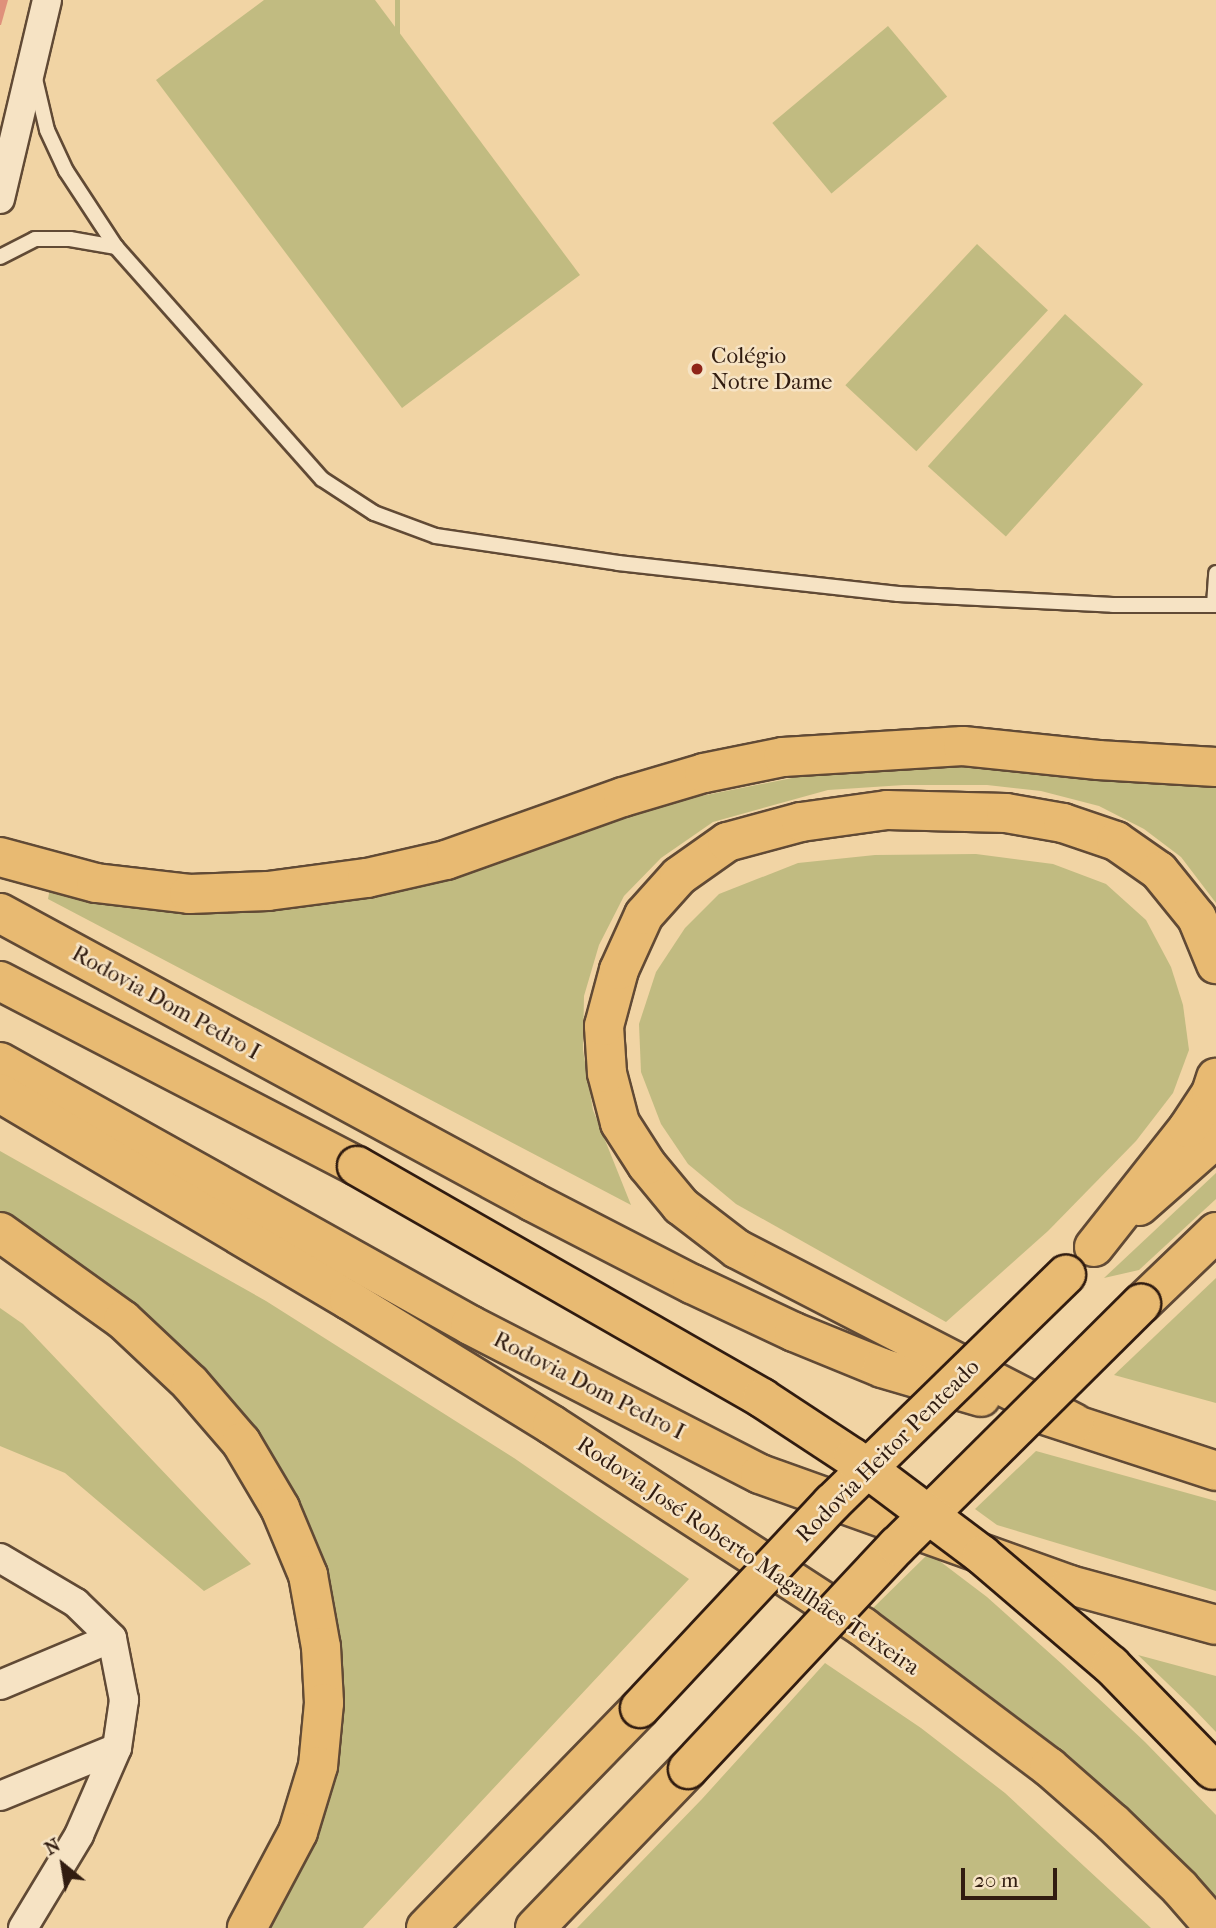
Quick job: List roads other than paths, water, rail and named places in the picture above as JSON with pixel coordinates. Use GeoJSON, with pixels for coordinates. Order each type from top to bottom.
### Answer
{"type":"FeatureCollection","features":[{"type":"Feature","properties":{"kind":"main road"},"geometry":{"type":"LineString","coordinates":[[0,857],[96,883],[189,894],[268,891],[367,878],[446,860],[623,797],[704,773],[783,757],[963,746],[1098,760],[1216,767]]}},
{"type":"Feature","properties":{"kind":"main road"},"geometry":{"type":"LineString","coordinates":[[1074,1423],[737,1249],[681,1206],[647,1165],[620,1123],[607,1073],[604,1026],[619,970],[644,915],[679,876],[727,842],[801,822],[887,810],[1006,813],[1063,823],[1116,841],[1159,871],[1197,918],[1216,964]]}},
{"type":"Feature","properties":{"kind":"main road","name":"Rodovia Dom Pedro I"},"geometry":{"type":"LineString","coordinates":[[0,913],[533,1202],[737,1306],[882,1368],[1074,1423],[1216,1471]]}},
{"type":"Feature","properties":{"kind":"main road"},"geometry":{"type":"LineString","coordinates":[[0,981],[357,1166],[750,1391],[853,1458],[982,1555],[1111,1665],[1215,1772]]}},
{"type":"Feature","properties":{"kind":"main road","name":"Rodovia Dom Pedro I"},"geometry":{"type":"LineString","coordinates":[[0,1062],[470,1325],[760,1474],[1070,1585],[1216,1625]]}},
{"type":"Feature","properties":{"kind":"main road"},"geometry":{"type":"LineString","coordinates":[[1094,1247],[1188,1128],[1211,1093],[1216,1078]]}},
{"type":"Feature","properties":{"kind":"main road","name":"Rodovia José Roberto Magalhães Teixeira"},"geometry":{"type":"LineString","coordinates":[[0,1093],[349,1300],[552,1425],[863,1627],[1049,1768],[1113,1823],[1180,1888],[1215,1928]]}},
{"type":"Feature","properties":{"kind":"main road","name":"Rodovia Heitor Penteado"},"geometry":{"type":"LineString","coordinates":[[426,1928],[640,1708],[832,1503],[1094,1247],[1216,1138]]}},
{"type":"Feature","properties":{"kind":"main road"},"geometry":{"type":"LineString","coordinates":[[0,1232],[123,1320],[190,1383],[241,1443],[280,1507],[308,1575],[321,1647],[324,1703],[318,1766],[298,1832],[247,1928]]}},
{"type":"Feature","properties":{"kind":"main road"},"geometry":{"type":"LineString","coordinates":[[535,1928],[897,1546],[1216,1232]]}},
{"type":"Feature","properties":{"kind":"main road"},"geometry":{"type":"LineString","coordinates":[[1116,1436],[1216,1447]]}},
{"type":"Feature","properties":{"kind":"street"},"geometry":{"type":"LineString","coordinates":[[0,199],[47,0]]}},
{"type":"Feature","properties":{"kind":"street"},"geometry":{"type":"LineString","coordinates":[[0,1558],[76,1603],[112,1638],[124,1700],[117,1748],[79,1835],[23,1928]]}},
{"type":"Feature","properties":{"kind":"street"},"geometry":{"type":"LineString","coordinates":[[0,1685],[112,1638]]}},
{"type":"Feature","properties":{"kind":"street"},"geometry":{"type":"LineString","coordinates":[[0,1796],[117,1748]]}},
{"type":"Feature","properties":{"kind":"lane"},"geometry":{"type":"LineString","coordinates":[[32,58],[47,130],[66,171],[116,247],[323,479],[374,513],[436,536],[618,564],[898,594],[1113,605],[1215,605],[1216,573]]}},
{"type":"Feature","properties":{"kind":"lane"},"geometry":{"type":"LineString","coordinates":[[0,257],[35,239],[80,240],[116,247]]}},
{"type":"Feature","properties":{"kind":"place","name":"Colégio Notre Dame"},"geometry":{"type":"Point","coordinates":[697,369]}}]}
